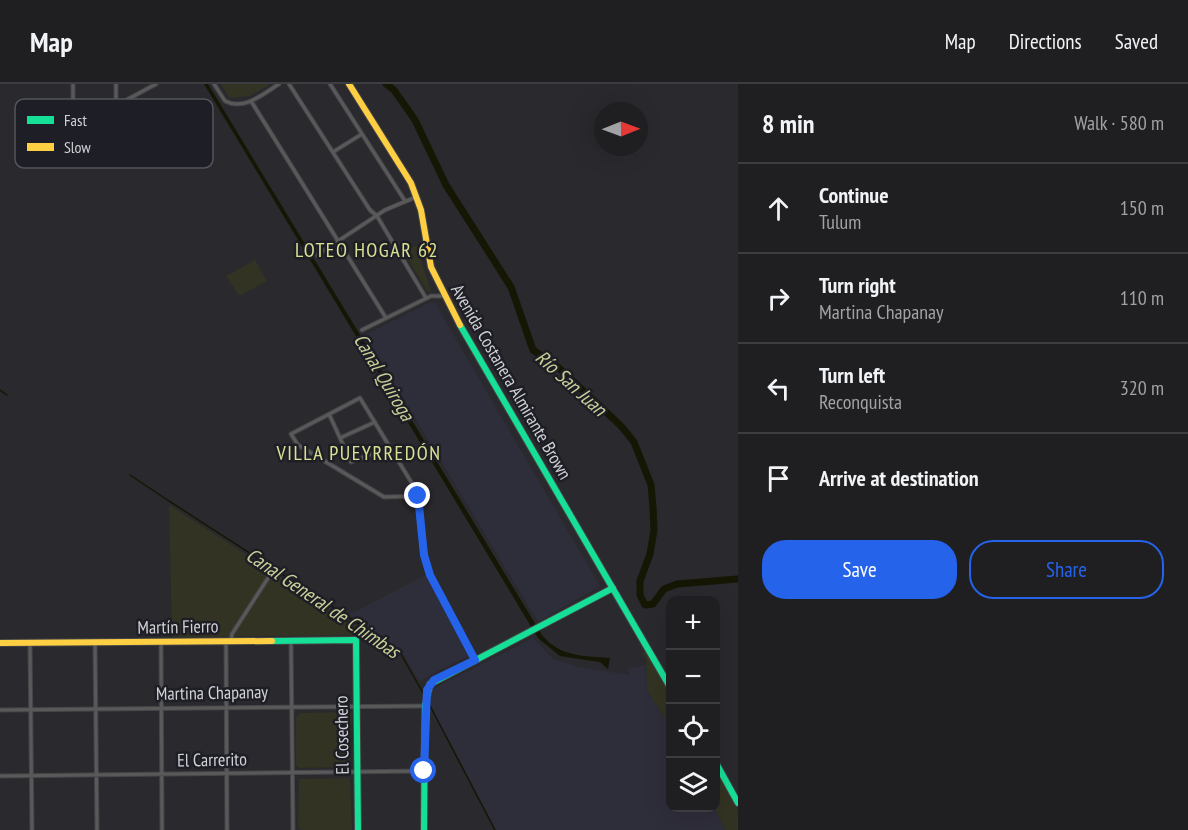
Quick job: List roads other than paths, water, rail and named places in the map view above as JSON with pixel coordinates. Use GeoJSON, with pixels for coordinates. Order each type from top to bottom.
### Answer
{"type":"FeatureCollection","features":[{"type":"Feature","properties":{"kind":"main road","name":"Avenida Costanera Almirante Brown"},"geometry":{"type":"LineString","coordinates":[[349,84],[405,170],[417,197],[430,262],[443,296],[666,680]]}},
{"type":"Feature","properties":{"kind":"main road"},"geometry":{"type":"LineString","coordinates":[[424,830],[425,706],[426,696],[434,680],[612,588]]}},
{"type":"Feature","properties":{"kind":"main road","name":"Martín Fierro"},"geometry":{"type":"LineString","coordinates":[[0,643],[356,640]]}},
{"type":"Feature","properties":{"kind":"main road","name":"El Cosechero"},"geometry":{"type":"LineString","coordinates":[[356,640],[358,830]]}},
{"type":"Feature","properties":{"kind":"main road"},"geometry":{"type":"LineString","coordinates":[[720,770],[738,803]]}},
{"type":"Feature","properties":{"kind":"street"},"geometry":{"type":"LineString","coordinates":[[129,99],[156,84]]}},
{"type":"Feature","properties":{"kind":"street"},"geometry":{"type":"LineString","coordinates":[[214,84],[227,103],[239,104],[251,102],[279,84]]}},
{"type":"Feature","properties":{"kind":"street"},"geometry":{"type":"LineString","coordinates":[[289,84],[377,216],[426,298]]}},
{"type":"Feature","properties":{"kind":"street"},"geometry":{"type":"LineString","coordinates":[[330,84],[405,201]]}},
{"type":"Feature","properties":{"kind":"street"},"geometry":{"type":"LineString","coordinates":[[251,102],[386,318]]}},
{"type":"Feature","properties":{"kind":"street"},"geometry":{"type":"LineString","coordinates":[[333,152],[362,134]]}},
{"type":"Feature","properties":{"kind":"street"},"geometry":{"type":"LineString","coordinates":[[316,255],[377,216],[417,197]]}},
{"type":"Feature","properties":{"kind":"street"},"geometry":{"type":"LineString","coordinates":[[362,330],[426,298],[443,296]]}},
{"type":"Feature","properties":{"kind":"street"},"geometry":{"type":"LineString","coordinates":[[418,496],[384,497],[298,446],[291,434],[360,398],[418,496],[424,555],[430,575],[475,660]]}},
{"type":"Feature","properties":{"kind":"street"},"geometry":{"type":"LineString","coordinates":[[329,414],[351,462],[390,447]]}},
{"type":"Feature","properties":{"kind":"street"},"geometry":{"type":"LineString","coordinates":[[340,438],[375,422]]}},
{"type":"Feature","properties":{"kind":"street"},"geometry":{"type":"LineString","coordinates":[[227,830],[226,708],[229,641],[270,575]]}},
{"type":"Feature","properties":{"kind":"street"},"geometry":{"type":"LineString","coordinates":[[291,641],[292,830]]}},
{"type":"Feature","properties":{"kind":"street"},"geometry":{"type":"LineString","coordinates":[[95,642],[97,830]]}},
{"type":"Feature","properties":{"kind":"street"},"geometry":{"type":"LineString","coordinates":[[161,642],[162,830]]}},
{"type":"Feature","properties":{"kind":"street"},"geometry":{"type":"LineString","coordinates":[[30,643],[32,830]]}},
{"type":"Feature","properties":{"kind":"street","name":"Martina Chapanay"},"geometry":{"type":"LineString","coordinates":[[0,710],[425,706]]}},
{"type":"Feature","properties":{"kind":"street","name":"El Carrerito"},"geometry":{"type":"LineString","coordinates":[[0,776],[424,771]]}},
{"type":"Feature","properties":{"kind":"water","name":"Canal Quiroga"},"geometry":{"type":"Polygon","coordinates":[[[204,84],[208,84],[542,635],[556,648],[564,651],[582,656],[610,658],[608,669],[600,662],[560,656],[538,638],[204,84]]]}},
{"type":"Feature","properties":{"kind":"waterway","name":"Río San Juan"},"geometry":{"type":"LineString","coordinates":[[386,84],[394,90],[415,120],[446,185],[511,287],[533,350],[559,368],[621,426],[634,442],[651,485],[653,507],[654,530],[650,554],[640,581],[640,595],[645,605],[653,604],[664,589],[677,584],[738,579]]}},
{"type":"Feature","properties":{"kind":"waterway"},"geometry":{"type":"LineString","coordinates":[[0,390],[7,395]]}},
{"type":"Feature","properties":{"kind":"waterway","name":"Canal General de Chimbas"},"geometry":{"type":"LineString","coordinates":[[130,475],[169,501]]}},
{"type":"Feature","properties":{"kind":"waterway","name":"Canal General de Chimbas"},"geometry":{"type":"LineString","coordinates":[[169,501],[398,649],[426,698]]}},
{"type":"Feature","properties":{"kind":"waterway","name":"Canal General de Chimbas"},"geometry":{"type":"LineString","coordinates":[[428,702],[495,830]]}},
{"type":"Feature","properties":{"kind":"district","name":"LOTEO HOGAR 62"},"geometry":{"type":"Point","coordinates":[367,250]}},
{"type":"Feature","properties":{"kind":"district","name":"VILLA PUEYRREDÓN"},"geometry":{"type":"Point","coordinates":[359,453]}}]}
